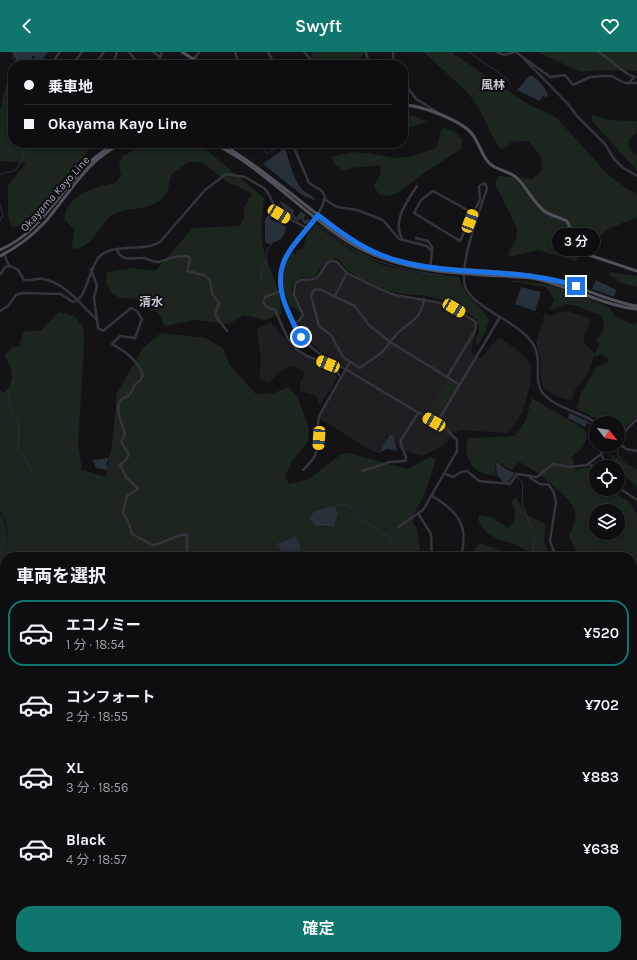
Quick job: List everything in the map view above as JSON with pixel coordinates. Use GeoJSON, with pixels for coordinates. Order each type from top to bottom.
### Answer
{"type":"FeatureCollection","features":[{"type":"Feature","properties":{"kind":"main road"},"geometry":{"type":"LineString","coordinates":[[182,52],[194,59]]}},
{"type":"Feature","properties":{"kind":"main road"},"geometry":{"type":"LineString","coordinates":[[408,106],[423,108],[467,128],[475,138],[488,162],[496,168],[515,177],[528,195],[543,210],[568,221],[582,251],[591,256],[637,271]]}},
{"type":"Feature","properties":{"kind":"main road","name":"Okayama Kayo Line"},"geometry":{"type":"LineString","coordinates":[[0,250],[14,243],[35,227],[89,163],[109,148]]}},
{"type":"Feature","properties":{"kind":"main road","name":"Okayama Kayo Line"},"geometry":{"type":"LineString","coordinates":[[2,255],[38,230],[92,164],[114,148]]}},
{"type":"Feature","properties":{"kind":"main road"},"geometry":{"type":"LineString","coordinates":[[221,148],[241,160],[316,216],[349,238],[372,251],[397,261],[465,272],[548,278],[576,286],[606,299],[637,306]]}},
{"type":"Feature","properties":{"kind":"main road"},"geometry":{"type":"LineString","coordinates":[[228,148],[241,156],[349,242],[383,259],[411,267],[532,278],[548,281],[616,305],[637,309]]}},
{"type":"Feature","properties":{"kind":"street"},"geometry":{"type":"LineString","coordinates":[[54,60],[60,52]]}},
{"type":"Feature","properties":{"kind":"street"},"geometry":{"type":"LineString","coordinates":[[76,60],[82,52]]}},
{"type":"Feature","properties":{"kind":"street"},"geometry":{"type":"LineString","coordinates":[[98,60],[104,52]]}},
{"type":"Feature","properties":{"kind":"street"},"geometry":{"type":"LineString","coordinates":[[130,52],[136,60]]}},
{"type":"Feature","properties":{"kind":"street"},"geometry":{"type":"LineString","coordinates":[[152,52],[160,57]]}},
{"type":"Feature","properties":{"kind":"street"},"geometry":{"type":"LineString","coordinates":[[159,60],[162,52]]}},
{"type":"Feature","properties":{"kind":"street"},"geometry":{"type":"LineString","coordinates":[[194,59],[199,52]]}},
{"type":"Feature","properties":{"kind":"street"},"geometry":{"type":"LineString","coordinates":[[304,52],[311,60]]}},
{"type":"Feature","properties":{"kind":"street"},"geometry":{"type":"LineString","coordinates":[[497,52],[504,55],[515,52],[550,77],[565,75],[573,85],[590,77],[604,76],[611,76],[628,83],[637,84]]}},
{"type":"Feature","properties":{"kind":"street"},"geometry":{"type":"LineString","coordinates":[[599,52],[623,69],[628,75],[635,77],[628,83]]}},
{"type":"Feature","properties":{"kind":"street"},"geometry":{"type":"LineString","coordinates":[[524,58],[569,105],[576,115],[605,144],[614,159],[625,169],[637,176]]}},
{"type":"Feature","properties":{"kind":"street"},"geometry":{"type":"LineString","coordinates":[[408,88],[416,98],[441,116]]}},
{"type":"Feature","properties":{"kind":"street"},"geometry":{"type":"LineString","coordinates":[[294,148],[307,180],[312,186],[322,191],[324,199],[316,216],[282,264],[279,278],[281,292],[293,324],[306,344],[312,349],[418,413],[434,422],[438,421],[457,440],[458,445],[455,457],[432,496],[419,515],[398,527]]}},
{"type":"Feature","properties":{"kind":"street"},"geometry":{"type":"LineString","coordinates":[[0,310],[8,306],[16,295],[23,292],[61,294],[73,302],[77,301],[83,294],[92,269],[101,255],[117,250],[152,245],[160,242],[205,190],[226,174],[230,173],[245,177],[264,188],[278,213],[307,228]]}},
{"type":"Feature","properties":{"kind":"street"},"geometry":{"type":"LineString","coordinates":[[473,213],[434,190],[421,200],[414,213],[460,241],[480,200],[479,186],[485,183],[487,186],[467,252],[465,285],[469,293],[476,300],[524,334],[534,346],[538,357],[539,385],[543,392],[555,402],[589,418]]}},
{"type":"Feature","properties":{"kind":"street"},"geometry":{"type":"LineString","coordinates":[[403,240],[398,233],[398,225],[403,208],[417,186]]}},
{"type":"Feature","properties":{"kind":"street"},"geometry":{"type":"LineString","coordinates":[[324,199],[337,207],[357,210],[383,220],[387,223],[396,237],[425,245],[432,252]]}},
{"type":"Feature","properties":{"kind":"street"},"geometry":{"type":"LineString","coordinates":[[416,238],[428,241],[432,247],[430,267]]}},
{"type":"Feature","properties":{"kind":"street"},"geometry":{"type":"LineString","coordinates":[[117,250],[120,255],[129,259],[143,258],[154,262],[187,256],[190,258],[187,271],[204,275],[210,280],[212,294],[219,303],[214,316],[227,331]]}},
{"type":"Feature","properties":{"kind":"street"},"geometry":{"type":"LineString","coordinates":[[2,255],[9,266],[16,268],[24,280],[44,279],[66,289],[97,321]]}},
{"type":"Feature","properties":{"kind":"street"},"geometry":{"type":"LineString","coordinates":[[293,324],[300,320],[303,314],[293,292],[296,282],[316,277],[324,265],[331,261],[339,263],[347,273],[395,295],[438,301],[454,308],[472,319],[477,326],[447,377]]}},
{"type":"Feature","properties":{"kind":"street"},"geometry":{"type":"LineString","coordinates":[[0,275],[5,267],[9,266]]}},
{"type":"Feature","properties":{"kind":"street"},"geometry":{"type":"LineString","coordinates":[[92,269],[97,286],[94,298],[98,328],[104,331],[130,308],[137,311],[142,319],[136,337],[120,336],[112,344],[125,351],[135,360],[143,374],[141,380],[134,384],[129,395],[121,400],[120,404],[120,419],[126,434],[121,442],[129,454],[126,460],[120,465],[126,477],[136,485],[138,489],[127,496],[123,513],[128,521],[132,534],[153,545],[157,545],[181,535],[187,535],[188,552]]}},
{"type":"Feature","properties":{"kind":"street"},"geometry":{"type":"LineString","coordinates":[[335,296],[347,273]]}},
{"type":"Feature","properties":{"kind":"street"},"geometry":{"type":"LineString","coordinates":[[424,299],[423,308],[418,316],[397,334],[390,342],[381,353],[360,368],[343,357],[331,335],[317,324],[311,296],[313,291],[318,289],[355,306],[369,326],[390,342],[460,385]]}},
{"type":"Feature","properties":{"kind":"street"},"geometry":{"type":"LineString","coordinates":[[281,292],[265,297],[263,302],[267,307],[275,310],[288,339],[301,352],[331,365],[341,377]]}},
{"type":"Feature","properties":{"kind":"street"},"geometry":{"type":"LineString","coordinates":[[438,421],[500,318]]}},
{"type":"Feature","properties":{"kind":"street"},"geometry":{"type":"LineString","coordinates":[[303,470],[315,456],[318,447],[318,419],[350,362]]}},
{"type":"Feature","properties":{"kind":"street"},"geometry":{"type":"LineString","coordinates":[[362,471],[390,462],[405,461],[406,454],[401,445],[401,440],[418,413]]}},
{"type":"Feature","properties":{"kind":"street"},"geometry":{"type":"LineString","coordinates":[[625,431],[637,419]]}},
{"type":"Feature","properties":{"kind":"street"},"geometry":{"type":"LineString","coordinates":[[625,448],[637,451]]}},
{"type":"Feature","properties":{"kind":"street"},"geometry":{"type":"LineString","coordinates":[[445,474],[453,477],[461,472],[467,472],[479,481],[507,485],[511,483],[517,474],[530,477],[540,476],[553,464],[570,467],[588,464],[600,454],[603,460]]}},
{"type":"Feature","properties":{"kind":"street"},"geometry":{"type":"LineString","coordinates":[[530,477],[540,484],[549,485],[554,493],[556,502],[550,541],[554,552]]}},
{"type":"Feature","properties":{"kind":"street"},"geometry":{"type":"LineString","coordinates":[[625,492],[637,500]]}},
{"type":"Feature","properties":{"kind":"street"},"geometry":{"type":"LineString","coordinates":[[432,496],[452,512],[464,528],[465,537],[461,552]]}},
{"type":"Feature","properties":{"kind":"street"},"geometry":{"type":"LineString","coordinates":[[419,515],[431,534],[432,552]]}},
{"type":"Feature","properties":{"kind":"shaded area"},"geometry":{"type":"Polygon","coordinates":[[[15,52],[36,52],[31,60],[19,60],[15,52]]]}},
{"type":"Feature","properties":{"kind":"shaded area"},"geometry":{"type":"Polygon","coordinates":[[[38,52],[48,52],[42,60],[33,60],[38,52]]]}},
{"type":"Feature","properties":{"kind":"shaded area"},"geometry":{"type":"Polygon","coordinates":[[[312,52],[364,52],[359,60],[311,60],[312,52]]]}},
{"type":"Feature","properties":{"kind":"shaded area"},"geometry":{"type":"Polygon","coordinates":[[[424,52],[454,52],[454,54],[528,104],[557,118],[609,176],[637,195],[637,217],[606,230],[575,261],[538,250],[509,257],[508,252],[516,240],[517,228],[495,184],[498,176],[533,179],[542,170],[541,157],[528,141],[512,142],[502,150],[494,140],[481,112],[473,100],[424,52]]]}},
{"type":"Feature","properties":{"kind":"shaded area"},"geometry":{"type":"Polygon","coordinates":[[[538,52],[637,52],[637,71],[602,70],[580,72],[538,52]]]}},
{"type":"Feature","properties":{"kind":"shaded area"},"geometry":{"type":"Polygon","coordinates":[[[529,76],[533,76],[540,83],[546,90],[548,96],[545,97],[543,95],[540,101],[517,90],[529,76]]]}},
{"type":"Feature","properties":{"kind":"shaded area"},"geometry":{"type":"Polygon","coordinates":[[[6,84],[8,87],[8,148],[91,148],[38,209],[22,225],[12,228],[8,214],[8,186],[26,163],[0,161],[0,112],[6,84]]]}},
{"type":"Feature","properties":{"kind":"shaded area"},"geometry":{"type":"Polygon","coordinates":[[[408,115],[417,117],[427,122],[408,127],[408,115]]]}},
{"type":"Feature","properties":{"kind":"shaded area"},"geometry":{"type":"Polygon","coordinates":[[[592,115],[610,120],[637,121],[637,132],[629,140],[628,144],[633,154],[637,155],[637,171],[592,121],[592,115]]]}},
{"type":"Feature","properties":{"kind":"shaded area"},"geometry":{"type":"Polygon","coordinates":[[[442,127],[456,133],[462,139],[461,149],[430,169],[399,192],[389,196],[380,195],[374,187],[381,172],[380,165],[352,168],[344,171],[335,165],[331,157],[351,152],[368,153],[395,158],[413,156],[436,148],[442,127]]]}},
{"type":"Feature","properties":{"kind":"shaded area"},"geometry":{"type":"Polygon","coordinates":[[[137,148],[204,148],[264,198],[262,242],[277,289],[281,305],[281,314],[265,320],[244,315],[228,324],[195,320],[165,326],[159,314],[140,299],[120,298],[113,294],[106,284],[107,272],[133,268],[155,271],[193,228],[239,226],[244,218],[244,207],[252,194],[228,183],[202,162],[189,162],[172,174],[167,192],[159,201],[152,205],[121,211],[114,214],[89,242],[78,249],[72,248],[74,229],[65,220],[69,205],[82,194],[90,190],[115,183],[121,175],[119,165],[123,156],[137,148]]]}},
{"type":"Feature","properties":{"kind":"shaded area"},"geometry":{"type":"Polygon","coordinates":[[[285,148],[298,184],[302,190],[315,199],[314,203],[314,200],[302,195],[263,164],[285,148]]]}},
{"type":"Feature","properties":{"kind":"shaded area"},"geometry":{"type":"Polygon","coordinates":[[[282,202],[294,210],[293,213],[296,218],[301,211],[306,215],[304,220],[310,219],[309,223],[304,224],[301,219],[298,219],[299,222],[294,219],[288,214],[281,204],[282,202]]]}},
{"type":"Feature","properties":{"kind":"shaded area"},"geometry":{"type":"Polygon","coordinates":[[[270,214],[271,220],[279,222],[286,227],[286,231],[281,239],[268,244],[265,241],[265,219],[270,214]]]}},
{"type":"Feature","properties":{"kind":"shaded area"},"geometry":{"type":"Polygon","coordinates":[[[317,226],[350,249],[383,265],[412,272],[459,277],[465,291],[482,309],[489,321],[484,335],[478,344],[475,346],[479,330],[477,320],[465,311],[446,301],[432,297],[389,291],[353,274],[337,258],[325,263],[314,277],[302,278],[293,283],[291,290],[301,312],[299,313],[295,308],[290,306],[285,292],[283,279],[285,266],[292,252],[296,255],[296,251],[303,249],[309,232],[317,226]]]}},
{"type":"Feature","properties":{"kind":"shaded area"},"geometry":{"type":"Polygon","coordinates":[[[335,263],[340,265],[348,275],[381,291],[395,296],[444,304],[467,317],[474,323],[476,330],[471,352],[481,358],[496,340],[500,338],[520,352],[532,365],[530,385],[523,411],[511,430],[507,433],[458,430],[457,433],[454,431],[446,444],[422,456],[398,448],[396,437],[392,434],[387,435],[385,444],[379,453],[374,452],[320,419],[320,415],[348,368],[319,350],[299,329],[297,324],[302,320],[304,312],[295,294],[296,284],[301,281],[316,279],[328,264],[335,263]]]}},
{"type":"Feature","properties":{"kind":"shaded area"},"geometry":{"type":"Polygon","coordinates":[[[610,272],[637,276],[637,287],[619,282],[609,275],[610,272]]]}},
{"type":"Feature","properties":{"kind":"shaded area"},"geometry":{"type":"Polygon","coordinates":[[[511,280],[546,284],[564,289],[609,307],[615,316],[632,324],[637,322],[637,416],[625,427],[625,416],[591,416],[577,409],[580,395],[596,368],[608,362],[609,359],[602,354],[594,357],[599,344],[595,340],[601,335],[604,329],[600,315],[574,305],[566,304],[552,310],[550,309],[554,299],[546,287],[512,282],[511,280]]]}},
{"type":"Feature","properties":{"kind":"shaded area"},"geometry":{"type":"Polygon","coordinates":[[[596,280],[616,290],[614,297],[592,289],[596,280]]]}},
{"type":"Feature","properties":{"kind":"shaded area"},"geometry":{"type":"Polygon","coordinates":[[[521,287],[541,292],[535,311],[515,304],[521,287]]]}},
{"type":"Feature","properties":{"kind":"shaded area"},"geometry":{"type":"Polygon","coordinates":[[[567,311],[591,319],[583,342],[595,353],[587,376],[576,388],[572,401],[554,395],[543,387],[540,374],[541,359],[536,343],[545,312],[548,316],[567,311]]]}},
{"type":"Feature","properties":{"kind":"shaded area"},"geometry":{"type":"Polygon","coordinates":[[[59,312],[75,316],[83,327],[84,344],[78,444],[82,470],[106,477],[113,437],[117,393],[143,348],[161,333],[205,338],[223,348],[229,364],[256,394],[274,393],[288,387],[297,396],[309,428],[308,442],[292,461],[285,477],[289,484],[309,479],[341,454],[349,453],[408,469],[429,457],[436,458],[425,494],[413,515],[413,523],[417,529],[420,551],[5,552],[8,537],[6,524],[0,510],[0,391],[5,393],[12,379],[10,366],[4,356],[12,347],[19,347],[23,332],[41,330],[59,312]],[[332,506],[315,511],[310,519],[321,527],[331,526],[333,528],[332,506]]]}},
{"type":"Feature","properties":{"kind":"shaded area"},"geometry":{"type":"Polygon","coordinates":[[[271,322],[291,347],[331,367],[337,378],[321,404],[318,402],[318,398],[314,395],[300,391],[300,381],[304,376],[304,372],[299,368],[293,366],[288,367],[268,383],[259,378],[261,360],[257,329],[271,322]]]}},
{"type":"Feature","properties":{"kind":"shaded area"},"geometry":{"type":"Polygon","coordinates":[[[448,379],[457,386],[439,416],[433,418],[426,415],[448,379]]]}},
{"type":"Feature","properties":{"kind":"shaded area"},"geometry":{"type":"Polygon","coordinates":[[[532,398],[584,429],[588,436],[583,447],[572,457],[576,470],[589,467],[589,496],[620,496],[630,503],[637,514],[637,552],[576,552],[569,535],[574,523],[575,511],[567,499],[533,470],[519,462],[512,470],[496,461],[496,476],[476,470],[468,457],[466,447],[469,438],[515,436],[525,422],[532,398]]]}},
{"type":"Feature","properties":{"kind":"shaded area"},"geometry":{"type":"Polygon","coordinates":[[[569,413],[588,421],[585,427],[568,418],[569,413]]]}},
{"type":"Feature","properties":{"kind":"shaded area"},"geometry":{"type":"Polygon","coordinates":[[[389,435],[394,435],[397,451],[388,449],[380,452],[389,435]]]}},
{"type":"Feature","properties":{"kind":"shaded area"},"geometry":{"type":"Polygon","coordinates":[[[611,455],[619,460],[613,460],[611,455]]]}},
{"type":"Feature","properties":{"kind":"shaded area"},"geometry":{"type":"Polygon","coordinates":[[[109,458],[106,464],[109,470],[96,468],[93,460],[109,458]]]}},
{"type":"Feature","properties":{"kind":"shaded area"},"geometry":{"type":"Polygon","coordinates":[[[498,462],[505,469],[515,473],[508,483],[503,482],[497,475],[496,463],[498,462]]]}},
{"type":"Feature","properties":{"kind":"shaded area"},"geometry":{"type":"Polygon","coordinates":[[[625,464],[637,472],[637,486],[625,476],[625,464]]]}},
{"type":"Feature","properties":{"kind":"shaded area"},"geometry":{"type":"Polygon","coordinates":[[[516,498],[528,516],[546,524],[544,540],[548,552],[531,552],[512,543],[499,540],[486,532],[479,522],[479,515],[491,517],[508,528],[513,522],[515,515],[511,501],[516,498]]]}},
{"type":"Feature","properties":{"kind":"shaded area"},"geometry":{"type":"Polygon","coordinates":[[[332,506],[336,509],[338,514],[333,528],[331,526],[316,526],[310,519],[314,511],[332,506]]]}},
{"type":"Feature","properties":{"kind":"shaded area"},"geometry":{"type":"Polygon","coordinates":[[[0,513],[5,525],[7,538],[5,552],[0,552],[0,513]]]}},
{"type":"Feature","properties":{"kind":"shaded area"},"geometry":{"type":"Polygon","coordinates":[[[295,535],[300,544],[301,552],[281,552],[278,543],[292,539],[295,535]]]}},
{"type":"Feature","properties":{"kind":"shaded area"},"geometry":{"type":"Polygon","coordinates":[[[480,543],[502,552],[475,552],[475,548],[480,543]]]}},
{"type":"Feature","properties":{"kind":"waterway"},"geometry":{"type":"LineString","coordinates":[[11,52],[15,60]]}},
{"type":"Feature","properties":{"kind":"waterway"},"geometry":{"type":"LineString","coordinates":[[33,52],[40,57],[38,60]]}},
{"type":"Feature","properties":{"kind":"waterway"},"geometry":{"type":"LineString","coordinates":[[469,52],[506,78],[511,86]]}},
{"type":"Feature","properties":{"kind":"waterway"},"geometry":{"type":"LineString","coordinates":[[0,175],[5,172],[13,172],[19,166],[25,148]]}},
{"type":"Feature","properties":{"kind":"waterway"},"geometry":{"type":"LineString","coordinates":[[264,148],[266,154],[276,148]]}},
{"type":"Feature","properties":{"kind":"waterway"},"geometry":{"type":"LineString","coordinates":[[277,207],[284,198]]}},
{"type":"Feature","properties":{"kind":"waterway"},"geometry":{"type":"LineString","coordinates":[[0,205],[3,215],[0,221]]}},
{"type":"Feature","properties":{"kind":"waterway"},"geometry":{"type":"LineString","coordinates":[[270,215],[274,211]]}},
{"type":"Feature","properties":{"kind":"waterway"},"geometry":{"type":"LineString","coordinates":[[314,225],[325,229],[356,251],[392,266],[417,272],[443,275]]}},
{"type":"Feature","properties":{"kind":"waterway"},"geometry":{"type":"LineString","coordinates":[[261,280],[262,268],[267,257],[266,251],[272,244]]}},
{"type":"Feature","properties":{"kind":"waterway"},"geometry":{"type":"LineString","coordinates":[[6,389],[10,396],[9,403],[19,426],[18,452],[25,458],[32,474]]}},
{"type":"Feature","properties":{"kind":"waterway"},"geometry":{"type":"LineString","coordinates":[[618,452],[617,454],[626,465],[637,471]]}},
{"type":"Feature","properties":{"kind":"waterway"},"geometry":{"type":"LineString","coordinates":[[515,476],[521,480],[523,485],[522,502],[532,529]]}},
{"type":"Feature","properties":{"kind":"waterway"},"geometry":{"type":"LineString","coordinates":[[334,508],[336,505],[346,505],[350,507],[364,521],[389,537],[396,547],[402,552]]}},
{"type":"Feature","properties":{"kind":"waterway"},"geometry":{"type":"LineString","coordinates":[[533,552],[534,539]]}},
{"type":"Feature","properties":{"kind":"district","name":"風林"},"geometry":{"type":"Point","coordinates":[493,85]}},
{"type":"Feature","properties":{"kind":"district","name":"清水"},"geometry":{"type":"Point","coordinates":[151,302]}},
{"type":"Feature","properties":{"kind":"route"},"geometry":{"type":"LineString","coordinates":[[301,337],[293,324],[281,292],[279,278],[280,270],[286,255],[318,215],[339,232],[360,245],[397,261],[440,269],[532,275],[561,281],[576,286]]}}]}
